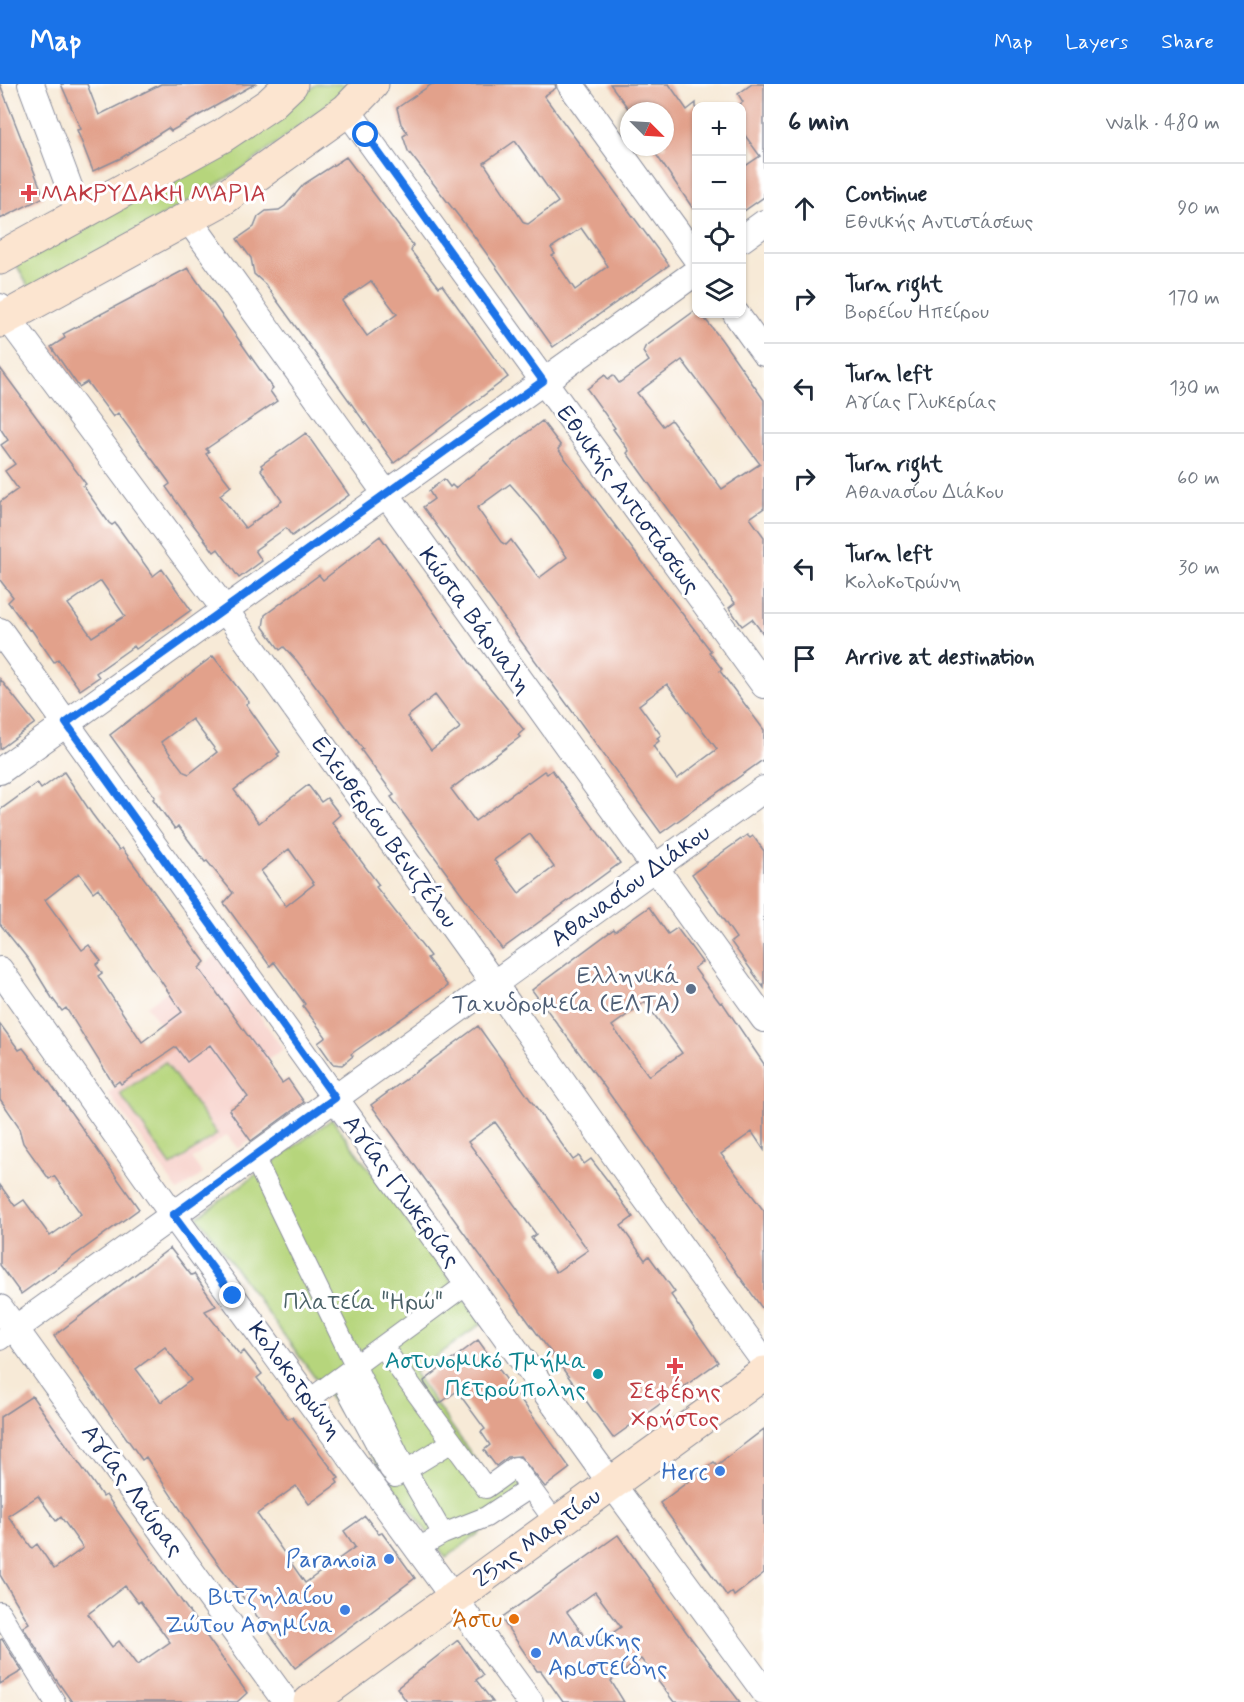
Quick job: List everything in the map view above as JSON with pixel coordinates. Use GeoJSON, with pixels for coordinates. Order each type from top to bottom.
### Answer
{"type":"FeatureCollection","features":[{"type":"Feature","properties":{"kind":"main road"},"geometry":{"type":"LineString","coordinates":[[2,315],[189,220],[221,200],[347,110],[372,84]]}},
{"type":"Feature","properties":{"kind":"main road"},"geometry":{"type":"LineString","coordinates":[[0,258],[222,136],[274,91]]}},
{"type":"Feature","properties":{"kind":"main road","name":"25ης Μαρτίου"},"geometry":{"type":"LineString","coordinates":[[310,1702],[764,1373]]}},
{"type":"Feature","properties":{"kind":"street"},"geometry":{"type":"LineString","coordinates":[[31,84],[80,216]]}},
{"type":"Feature","properties":{"kind":"street"},"geometry":{"type":"LineString","coordinates":[[570,84],[692,252]]}},
{"type":"Feature","properties":{"kind":"street","name":"Εθνικής Αντιστάσεως"},"geometry":{"type":"LineString","coordinates":[[347,110],[764,685]]}},
{"type":"Feature","properties":{"kind":"street","name":"Κώστα Βάρναλη"},"geometry":{"type":"LineString","coordinates":[[189,220],[764,1019]]}},
{"type":"Feature","properties":{"kind":"street"},"geometry":{"type":"LineString","coordinates":[[746,236],[764,223]]}},
{"type":"Feature","properties":{"kind":"street"},"geometry":{"type":"LineString","coordinates":[[0,771],[692,275]]}},
{"type":"Feature","properties":{"kind":"street","name":"Ελευθερίου Βενιζέλου"},"geometry":{"type":"LineString","coordinates":[[2,315],[225,610],[764,1361]]}},
{"type":"Feature","properties":{"kind":"street"},"geometry":{"type":"LineString","coordinates":[[739,318],[764,353]]}},
{"type":"Feature","properties":{"kind":"street","name":"Αγίας Γλυκερίας"},"geometry":{"type":"LineString","coordinates":[[0,631],[468,1284],[764,1691]]}},
{"type":"Feature","properties":{"kind":"street","name":"Αθανασίου Διάκου"},"geometry":{"type":"LineString","coordinates":[[8,1335],[764,789]]}},
{"type":"Feature","properties":{"kind":"street","name":"Κολοκοτρώνη"},"geometry":{"type":"LineString","coordinates":[[0,969],[173,1215],[376,1488],[530,1702]]}},
{"type":"Feature","properties":{"kind":"street"},"geometry":{"type":"LineString","coordinates":[[254,1157],[359,1374]]}},
{"type":"Feature","properties":{"kind":"street"},"geometry":{"type":"LineString","coordinates":[[404,1467],[390,1470],[380,1434],[347,1390],[383,1347],[468,1284]]}},
{"type":"Feature","properties":{"kind":"street","name":"Αγίας Λαύρας"},"geometry":{"type":"LineString","coordinates":[[0,1308],[8,1335],[286,1702]]}},
{"type":"Feature","properties":{"kind":"street"},"geometry":{"type":"LineString","coordinates":[[383,1347],[486,1488],[515,1467],[556,1523]]}},
{"type":"Feature","properties":{"kind":"street"},"geometry":{"type":"LineString","coordinates":[[310,1399],[359,1374]]}},
{"type":"Feature","properties":{"kind":"street"},"geometry":{"type":"LineString","coordinates":[[350,1454],[380,1434]]}},
{"type":"Feature","properties":{"kind":"street"},"geometry":{"type":"LineString","coordinates":[[376,1488],[404,1467],[452,1442]]}},
{"type":"Feature","properties":{"kind":"street"},"geometry":{"type":"LineString","coordinates":[[404,1467],[443,1534]]}},
{"type":"Feature","properties":{"kind":"street"},"geometry":{"type":"LineString","coordinates":[[418,1548],[443,1534],[486,1517],[530,1488]]}},
{"type":"Feature","properties":{"kind":"street"},"geometry":{"type":"LineString","coordinates":[[0,1612],[55,1702]]}},
{"type":"Feature","properties":{"kind":"shaded area"},"geometry":{"type":"Polygon","coordinates":[[[217,955],[283,1049],[266,1061],[282,1083],[288,1079],[304,1102],[238,1149],[227,1135],[192,1159],[203,1174],[178,1191],[108,1093],[175,1045],[147,1006],[217,955]]]}},
{"type":"Feature","properties":{"kind":"green space"},"geometry":{"type":"Polygon","coordinates":[[[316,84],[354,84],[244,168],[32,293],[16,264],[231,149],[269,125],[316,84]]]}},
{"type":"Feature","properties":{"kind":"green space"},"geometry":{"type":"Polygon","coordinates":[[[165,1062],[217,1134],[171,1166],[120,1094],[165,1062]]]}},
{"type":"Feature","properties":{"kind":"green space","name":"Πλατεία \"Ηρώ\""},"geometry":{"type":"Polygon","coordinates":[[[332,1119],[482,1323],[414,1373],[489,1479],[501,1471],[539,1488],[446,1558],[198,1217],[332,1119]]]}},
{"type":"Feature","properties":{"kind":"building"},"geometry":{"type":"Polygon","coordinates":[[[0,84],[44,197],[0,219],[0,84]]]}},
{"type":"Feature","properties":{"kind":"building"},"geometry":{"type":"Polygon","coordinates":[[[61,84],[87,84],[99,115],[161,84],[255,84],[171,131],[168,128],[121,158],[93,171],[77,130],[81,129],[61,84]]]}},
{"type":"Feature","properties":{"kind":"building"},"geometry":{"type":"Polygon","coordinates":[[[432,84],[555,84],[556,88],[544,96],[669,265],[553,347],[474,236],[408,151],[403,136],[408,133],[401,124],[397,108],[432,84]],[[515,141],[484,163],[524,223],[528,224],[558,202],[515,141]],[[581,228],[551,248],[555,254],[552,256],[575,290],[608,266],[581,228]]]}},
{"type":"Feature","properties":{"kind":"building"},"geometry":{"type":"Polygon","coordinates":[[[610,84],[669,84],[687,110],[692,106],[692,207],[657,156],[674,156],[674,102],[623,102],[610,84]]]}},
{"type":"Feature","properties":{"kind":"building"},"geometry":{"type":"Polygon","coordinates":[[[752,84],[764,84],[764,197],[746,210],[746,166],[760,156],[746,137],[746,102],[743,102],[738,94],[752,84]]]}},
{"type":"Feature","properties":{"kind":"building"},"geometry":{"type":"Polygon","coordinates":[[[346,157],[413,245],[411,251],[439,287],[442,285],[508,377],[394,463],[265,284],[254,274],[251,258],[237,239],[254,227],[258,217],[266,211],[279,210],[285,206],[304,184],[346,157]],[[371,281],[342,301],[367,336],[397,314],[371,281]]]}},
{"type":"Feature","properties":{"kind":"building"},"geometry":{"type":"Polygon","coordinates":[[[188,268],[273,388],[270,391],[277,401],[206,449],[209,452],[206,454],[231,486],[220,495],[245,528],[282,501],[261,470],[263,468],[261,465],[306,433],[349,495],[292,536],[286,528],[255,550],[262,561],[239,578],[218,549],[214,552],[186,515],[166,487],[170,484],[169,482],[118,413],[113,417],[87,382],[79,387],[51,347],[65,338],[63,334],[188,268]]]}},
{"type":"Feature","properties":{"kind":"building"},"geometry":{"type":"Polygon","coordinates":[[[692,313],[692,318],[704,318],[764,400],[764,508],[750,518],[764,537],[764,635],[752,619],[742,626],[729,608],[735,603],[627,453],[629,451],[613,429],[615,428],[587,389],[605,375],[608,379],[613,375],[619,383],[649,361],[643,352],[645,347],[692,313]],[[682,360],[637,393],[663,426],[671,420],[722,489],[760,464],[682,360]]]}},
{"type":"Feature","properties":{"kind":"building"},"geometry":{"type":"Polygon","coordinates":[[[0,368],[86,484],[83,486],[109,523],[112,525],[115,523],[153,576],[162,569],[191,610],[136,649],[134,646],[96,673],[99,677],[80,690],[58,659],[54,662],[31,629],[29,630],[8,602],[13,597],[0,580],[0,502],[18,489],[5,471],[15,464],[1,445],[8,440],[0,428],[0,368]],[[101,581],[68,604],[92,637],[125,616],[101,581]]]}},
{"type":"Feature","properties":{"kind":"building"},"geometry":{"type":"Polygon","coordinates":[[[542,421],[561,446],[558,449],[711,651],[709,652],[722,669],[720,671],[764,730],[764,759],[661,833],[423,507],[434,499],[429,491],[444,479],[450,487],[452,485],[455,488],[542,421]],[[510,484],[477,508],[501,542],[506,545],[511,540],[539,578],[567,557],[539,517],[510,484]],[[667,684],[639,705],[661,735],[657,738],[659,741],[653,746],[677,779],[717,749],[667,684]]]}},
{"type":"Feature","properties":{"kind":"building"},"geometry":{"type":"Polygon","coordinates":[[[380,536],[470,663],[524,730],[518,735],[520,737],[451,789],[475,821],[544,771],[547,774],[552,770],[620,863],[502,949],[391,797],[394,795],[361,750],[363,749],[297,661],[284,647],[280,650],[263,627],[265,615],[319,575],[323,580],[380,536]],[[435,695],[407,717],[431,750],[460,728],[435,695]],[[530,834],[494,860],[519,893],[554,867],[530,834]]]}},
{"type":"Feature","properties":{"kind":"building"},"geometry":{"type":"Polygon","coordinates":[[[213,656],[249,702],[246,704],[280,752],[277,754],[279,756],[234,790],[259,823],[308,785],[321,802],[327,798],[340,815],[332,822],[379,885],[376,887],[430,956],[427,958],[448,986],[351,1054],[353,1056],[342,1065],[333,1064],[318,1043],[326,1037],[303,1006],[305,1004],[274,962],[270,966],[224,903],[233,893],[207,861],[205,862],[178,826],[175,829],[110,735],[213,656]],[[192,719],[161,742],[184,772],[189,774],[217,752],[192,719]],[[289,849],[261,871],[286,906],[314,884],[289,849]]]}},
{"type":"Feature","properties":{"kind":"building"},"geometry":{"type":"Polygon","coordinates":[[[0,679],[35,723],[0,749],[0,679]]]}},
{"type":"Feature","properties":{"kind":"building"},"geometry":{"type":"Polygon","coordinates":[[[64,772],[92,814],[119,850],[122,848],[205,962],[199,968],[282,1083],[288,1079],[304,1102],[251,1141],[229,1110],[248,1097],[210,1045],[187,1062],[176,1047],[121,1084],[119,1081],[114,1085],[66,1008],[62,1011],[28,959],[0,924],[0,810],[37,783],[41,789],[64,772]],[[79,873],[45,900],[82,950],[89,945],[101,961],[96,965],[102,973],[98,976],[142,1042],[182,1012],[98,888],[93,892],[79,873]]]}},
{"type":"Feature","properties":{"kind":"building"},"geometry":{"type":"Polygon","coordinates":[[[747,835],[750,838],[753,836],[764,851],[764,988],[731,942],[736,938],[692,874],[747,835]]]}},
{"type":"Feature","properties":{"kind":"building"},"geometry":{"type":"Polygon","coordinates":[[[649,907],[668,934],[677,928],[702,962],[694,968],[720,1003],[722,1002],[764,1064],[764,1150],[752,1132],[721,1154],[764,1211],[764,1311],[601,1082],[532,990],[614,929],[615,931],[649,907]],[[645,1002],[612,1026],[649,1076],[682,1053],[645,1002]]]}},
{"type":"Feature","properties":{"kind":"building"},"geometry":{"type":"Polygon","coordinates":[[[0,1024],[19,1050],[23,1048],[48,1080],[139,1209],[21,1294],[0,1265],[0,1185],[15,1206],[24,1200],[50,1236],[81,1214],[54,1176],[49,1179],[23,1143],[18,1125],[0,1099],[0,1024]]]}},
{"type":"Feature","properties":{"kind":"building"},"geometry":{"type":"Polygon","coordinates":[[[478,1026],[573,1160],[579,1156],[584,1164],[591,1159],[608,1181],[633,1217],[621,1226],[645,1260],[649,1256],[675,1292],[671,1295],[718,1362],[613,1438],[371,1105],[478,1026]],[[495,1122],[468,1142],[536,1234],[531,1238],[556,1272],[588,1250],[495,1122]]]}},
{"type":"Feature","properties":{"kind":"building"},"geometry":{"type":"Polygon","coordinates":[[[170,1248],[191,1275],[194,1274],[216,1306],[205,1311],[240,1355],[244,1351],[262,1374],[257,1378],[288,1419],[292,1417],[339,1478],[336,1480],[338,1483],[309,1504],[296,1486],[257,1514],[305,1583],[355,1547],[344,1531],[365,1516],[379,1534],[382,1533],[415,1578],[295,1668],[198,1536],[146,1457],[142,1460],[54,1336],[170,1248]],[[165,1347],[136,1369],[161,1402],[191,1380],[165,1347]]]}},
{"type":"Feature","properties":{"kind":"building"},"geometry":{"type":"Polygon","coordinates":[[[478,1340],[570,1468],[545,1487],[520,1456],[508,1457],[496,1466],[484,1450],[490,1445],[481,1432],[485,1429],[457,1391],[439,1404],[425,1384],[424,1381],[478,1340]]]}},
{"type":"Feature","properties":{"kind":"building"},"geometry":{"type":"Polygon","coordinates":[[[32,1396],[103,1497],[106,1495],[247,1693],[237,1702],[72,1702],[23,1627],[29,1623],[0,1575],[0,1417],[32,1396]],[[38,1496],[8,1516],[32,1548],[37,1544],[54,1569],[83,1548],[61,1517],[56,1521],[38,1496]],[[125,1586],[88,1614],[112,1647],[119,1641],[137,1665],[170,1642],[140,1601],[138,1603],[125,1586]]]}},
{"type":"Feature","properties":{"kind":"building"},"geometry":{"type":"Polygon","coordinates":[[[764,1429],[764,1573],[734,1596],[732,1592],[727,1596],[660,1503],[714,1462],[717,1465],[764,1429]]]}},
{"type":"Feature","properties":{"kind":"building"},"geometry":{"type":"Polygon","coordinates":[[[618,1535],[687,1633],[740,1702],[674,1702],[641,1659],[611,1681],[624,1702],[563,1702],[541,1671],[537,1671],[501,1618],[618,1535]],[[595,1592],[567,1612],[592,1647],[621,1627],[595,1592]]]}},
{"type":"Feature","properties":{"kind":"building"},"geometry":{"type":"Polygon","coordinates":[[[2,1639],[22,1671],[0,1684],[0,1640],[2,1639]]]}},
{"type":"Feature","properties":{"kind":"building"},"geometry":{"type":"Polygon","coordinates":[[[458,1640],[483,1675],[476,1680],[493,1702],[407,1702],[397,1688],[458,1640]]]}},
{"type":"Feature","properties":{"kind":"place","name":"ΜΑΚΡΥΔΑΚΗ ΜΑΡΙΑ"},"geometry":{"type":"Point","coordinates":[29,193]}},
{"type":"Feature","properties":{"kind":"place","name":"Ελληνικά Ταχυδρομεία (ΕΛΤΑ)"},"geometry":{"type":"Point","coordinates":[691,989]}},
{"type":"Feature","properties":{"kind":"place","name":"Σεφέρης Χρήστος"},"geometry":{"type":"Point","coordinates":[675,1366]}},
{"type":"Feature","properties":{"kind":"place","name":"Αστυνομικό Τμήμα Πετρούπολης"},"geometry":{"type":"Point","coordinates":[598,1374]}},
{"type":"Feature","properties":{"kind":"place","name":"Herc"},"geometry":{"type":"Point","coordinates":[720,1471]}},
{"type":"Feature","properties":{"kind":"place","name":"Paranoia"},"geometry":{"type":"Point","coordinates":[389,1559]}},
{"type":"Feature","properties":{"kind":"place","name":"Βιτζηλαίου Ζώτου Ασημίνα"},"geometry":{"type":"Point","coordinates":[345,1610]}},
{"type":"Feature","properties":{"kind":"place","name":"Άστυ"},"geometry":{"type":"Point","coordinates":[514,1619]}},
{"type":"Feature","properties":{"kind":"place","name":"Μανίκης Αριστείδης"},"geometry":{"type":"Point","coordinates":[536,1653]}},
{"type":"Feature","properties":{"kind":"route"},"geometry":{"type":"LineString","coordinates":[[233,1296],[173,1215],[335,1098],[66,723],[543,381],[366,135]]}}]}
